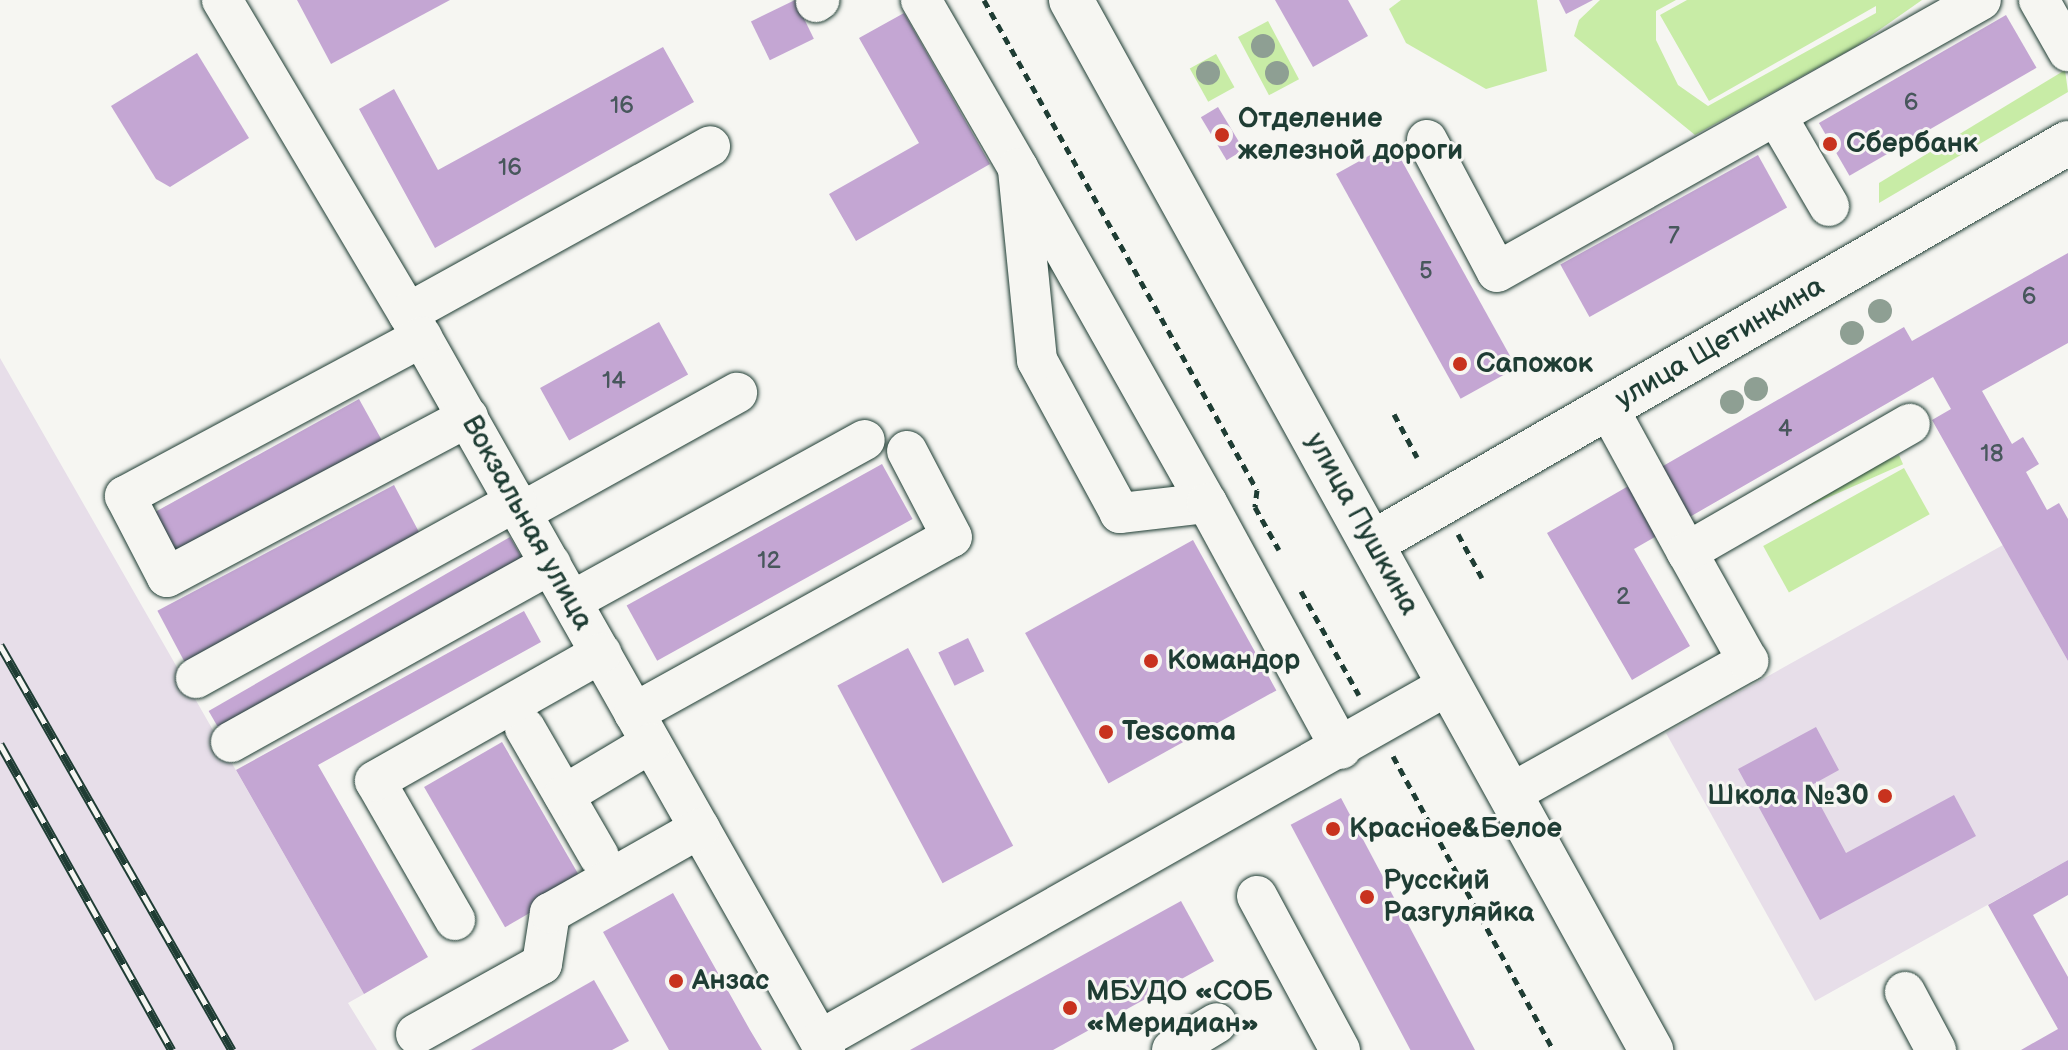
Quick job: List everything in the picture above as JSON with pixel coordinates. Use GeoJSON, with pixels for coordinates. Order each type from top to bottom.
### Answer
{"type":"FeatureCollection","features":[{"type":"Feature","properties":{"kind":"main road","name":"улица Пушкина"},"geometry":{"type":"LineString","coordinates":[[1071,0],[1651,1050]]}},
{"type":"Feature","properties":{"kind":"main road","name":"улица Щетинкина"},"geometry":{"type":"LineString","coordinates":[[1372,543],[2068,143]]}},
{"type":"Feature","properties":{"kind":"street","name":"Вокзальная улица"},"geometry":{"type":"LineString","coordinates":[[222,0],[468,417],[822,1045]]}},
{"type":"Feature","properties":{"kind":"street"},"geometry":{"type":"LineString","coordinates":[[921,0],[1207,503],[1341,749]]}},
{"type":"Feature","properties":{"kind":"street"},"geometry":{"type":"LineString","coordinates":[[1427,140],[1497,272],[1981,0]]}},
{"type":"Feature","properties":{"kind":"street"},"geometry":{"type":"LineString","coordinates":[[2039,0],[2068,51]]}},
{"type":"Feature","properties":{"kind":"street"},"geometry":{"type":"LineString","coordinates":[[1777,117],[1829,206]]}},
{"type":"Feature","properties":{"kind":"street"},"geometry":{"type":"LineString","coordinates":[[468,417],[167,577],[125,496],[710,146]]}},
{"type":"Feature","properties":{"kind":"street"},"geometry":{"type":"LineString","coordinates":[[1018,168],[1037,360],[1120,513],[1207,503]]}},
{"type":"Feature","properties":{"kind":"street"},"geometry":{"type":"LineString","coordinates":[[196,678],[737,393]]}},
{"type":"Feature","properties":{"kind":"street"},"geometry":{"type":"LineString","coordinates":[[1510,794],[1748,661],[1608,408]]}},
{"type":"Feature","properties":{"kind":"street"},"geometry":{"type":"LineString","coordinates":[[1687,552],[1910,424]]}},
{"type":"Feature","properties":{"kind":"street"},"geometry":{"type":"LineString","coordinates":[[572,601],[865,440]]}},
{"type":"Feature","properties":{"kind":"street"},"geometry":{"type":"LineString","coordinates":[[564,795],[642,728],[952,537],[907,451]]}},
{"type":"Feature","properties":{"kind":"street"},"geometry":{"type":"LineString","coordinates":[[231,742],[551,564]]}},
{"type":"Feature","properties":{"kind":"street"},"geometry":{"type":"LineString","coordinates":[[455,920],[375,781],[601,653]]}},
{"type":"Feature","properties":{"kind":"street"},"geometry":{"type":"LineString","coordinates":[[822,1045],[1378,729],[1450,684]]}},
{"type":"Feature","properties":{"kind":"street"},"geometry":{"type":"LineString","coordinates":[[525,728],[599,856]]}},
{"type":"Feature","properties":{"kind":"street"},"geometry":{"type":"LineString","coordinates":[[416,1034],[542,964],[550,913],[700,828]]}},
{"type":"Feature","properties":{"kind":"street"},"geometry":{"type":"LineString","coordinates":[[1257,896],[1340,1050]]}},
{"type":"Feature","properties":{"kind":"street"},"geometry":{"type":"LineString","coordinates":[[1905,992],[1936,1050]]}},
{"type":"Feature","properties":{"kind":"street"},"geometry":{"type":"LineString","coordinates":[[1172,1050],[1217,1023],[1211,1050]]}},
{"type":"Feature","properties":{"kind":"path"},"geometry":{"type":"LineString","coordinates":[[984,0],[1257,490],[1255,507],[1279,550]]}},
{"type":"Feature","properties":{"kind":"path"},"geometry":{"type":"LineString","coordinates":[[1394,414],[1417,457]]}},
{"type":"Feature","properties":{"kind":"path"},"geometry":{"type":"LineString","coordinates":[[1456,529],[1482,578]]}},
{"type":"Feature","properties":{"kind":"path"},"geometry":{"type":"LineString","coordinates":[[1301,591],[1553,1050]]}},
{"type":"Feature","properties":{"kind":"shaded area"},"geometry":{"type":"Polygon","coordinates":[[[0,358],[364,994],[348,1003],[377,1050],[0,1050],[0,358]]]}},
{"type":"Feature","properties":{"kind":"shaded area","name":"Школа №30"},"geometry":{"type":"Polygon","coordinates":[[[2003,545],[2068,661],[2068,860],[1815,1001],[1666,733],[2003,545]]]}},
{"type":"Feature","properties":{"kind":"green space"},"geometry":{"type":"Polygon","coordinates":[[[1401,0],[1537,0],[1547,71],[1486,89],[1406,43],[1389,9],[1401,0]]]}},
{"type":"Feature","properties":{"kind":"green space"},"geometry":{"type":"Polygon","coordinates":[[[1600,0],[1676,0],[1656,11],[1656,40],[1678,85],[1708,106],[1876,13],[1876,6],[1709,101],[1660,15],[1687,0],[1922,0],[1855,47],[1695,135],[1574,36],[1579,20],[1600,0]]]}},
{"type":"Feature","properties":{"kind":"green space"},"geometry":{"type":"Polygon","coordinates":[[[1268,21],[1299,79],[1269,95],[1238,37],[1268,21]]]}},
{"type":"Feature","properties":{"kind":"green space"},"geometry":{"type":"Polygon","coordinates":[[[1216,54],[1234,87],[1208,102],[1190,69],[1216,54]]]}},
{"type":"Feature","properties":{"kind":"green space"},"geometry":{"type":"Polygon","coordinates":[[[2065,70],[2068,92],[1879,203],[1879,183],[2065,70]]]}},
{"type":"Feature","properties":{"kind":"green space"},"geometry":{"type":"Polygon","coordinates":[[[1899,455],[1903,464],[1750,532],[1746,523],[1899,455]]]}},
{"type":"Feature","properties":{"kind":"green space"},"geometry":{"type":"Polygon","coordinates":[[[1904,468],[1930,514],[1789,592],[1763,546],[1904,468]]]}},
{"type":"Feature","properties":{"kind":"building"},"geometry":{"type":"Polygon","coordinates":[[[297,0],[450,0],[331,64],[297,0]]]}},
{"type":"Feature","properties":{"kind":"building"},"geometry":{"type":"Polygon","coordinates":[[[795,0],[814,39],[770,60],[751,21],[795,0]]]}},
{"type":"Feature","properties":{"kind":"building"},"geometry":{"type":"Polygon","coordinates":[[[1275,0],[1348,0],[1368,36],[1313,67],[1275,0]]]}},
{"type":"Feature","properties":{"kind":"building"},"geometry":{"type":"Polygon","coordinates":[[[1559,0],[1593,0],[1566,14],[1559,0]]]}},
{"type":"Feature","properties":{"kind":"building"},"geometry":{"type":"Polygon","coordinates":[[[904,13],[990,164],[856,241],[829,194],[919,143],[859,38],[904,13]]]}},
{"type":"Feature","properties":{"kind":"building"},"geometry":{"type":"Polygon","coordinates":[[[2006,15],[2036,68],[1849,176],[1819,123],[2006,15]]]}},
{"type":"Feature","properties":{"kind":"building"},"geometry":{"type":"Polygon","coordinates":[[[663,47],[694,102],[435,248],[359,109],[394,89],[438,170],[663,47]]]}},
{"type":"Feature","properties":{"kind":"building"},"geometry":{"type":"Polygon","coordinates":[[[197,53],[249,138],[170,187],[156,179],[111,106],[197,53]]]}},
{"type":"Feature","properties":{"kind":"building"},"geometry":{"type":"Polygon","coordinates":[[[1218,107],[1244,150],[1227,160],[1201,117],[1218,107]]]}},
{"type":"Feature","properties":{"kind":"building"},"geometry":{"type":"Polygon","coordinates":[[[1392,143],[1517,368],[1461,399],[1336,174],[1392,143]]]}},
{"type":"Feature","properties":{"kind":"building"},"geometry":{"type":"Polygon","coordinates":[[[1758,155],[1787,207],[1589,317],[1560,265],[1758,155]]]}},
{"type":"Feature","properties":{"kind":"building"},"geometry":{"type":"Polygon","coordinates":[[[2068,253],[2068,343],[1982,391],[2012,444],[2023,437],[2039,464],[2026,472],[2047,510],[2059,503],[2068,519],[2068,661],[1932,420],[1951,409],[1933,377],[1634,549],[1690,646],[1632,680],[1547,533],[1904,327],[1912,341],[2068,253]]]}},
{"type":"Feature","properties":{"kind":"building"},"geometry":{"type":"Polygon","coordinates":[[[659,322],[688,374],[569,440],[540,388],[659,322]]]}},
{"type":"Feature","properties":{"kind":"building"},"geometry":{"type":"Polygon","coordinates":[[[359,399],[388,451],[176,569],[147,516],[359,399]]]}},
{"type":"Feature","properties":{"kind":"building"},"geometry":{"type":"Polygon","coordinates":[[[882,464],[913,519],[657,661],[627,606],[882,464]]]}},
{"type":"Feature","properties":{"kind":"building"},"geometry":{"type":"Polygon","coordinates":[[[394,485],[425,543],[188,669],[157,611],[394,485]]]}},
{"type":"Feature","properties":{"kind":"building"},"geometry":{"type":"Polygon","coordinates":[[[510,537],[526,565],[225,739],[209,711],[510,537]]]}},
{"type":"Feature","properties":{"kind":"building","name":"Командор"},"geometry":{"type":"Polygon","coordinates":[[[1193,540],[1276,690],[1108,784],[1025,633],[1193,540]]]}},
{"type":"Feature","properties":{"kind":"building"},"geometry":{"type":"Polygon","coordinates":[[[524,611],[541,642],[318,765],[428,957],[364,994],[236,770],[524,611]]]}},
{"type":"Feature","properties":{"kind":"building"},"geometry":{"type":"Polygon","coordinates":[[[968,638],[984,671],[955,686],[938,652],[968,638]]]}},
{"type":"Feature","properties":{"kind":"building"},"geometry":{"type":"Polygon","coordinates":[[[908,648],[1013,846],[943,883],[837,686],[908,648]]]}},
{"type":"Feature","properties":{"kind":"building","name":"Школа №30"},"geometry":{"type":"Polygon","coordinates":[[[1816,727],[1839,770],[1810,786],[1846,853],[1954,795],[1976,836],[1820,920],[1738,769],[1816,727]]]}},
{"type":"Feature","properties":{"kind":"building"},"geometry":{"type":"Polygon","coordinates":[[[502,742],[583,882],[505,927],[424,787],[502,742]]]}},
{"type":"Feature","properties":{"kind":"building"},"geometry":{"type":"Polygon","coordinates":[[[1341,798],[1475,1050],[1410,1050],[1291,825],[1341,798]]]}},
{"type":"Feature","properties":{"kind":"building"},"geometry":{"type":"Polygon","coordinates":[[[2068,860],[2068,895],[2033,915],[2068,977],[2068,1050],[2021,1050],[2058,1029],[1988,905],[2068,860]]]}},
{"type":"Feature","properties":{"kind":"building","name":"Анзас"},"geometry":{"type":"Polygon","coordinates":[[[673,893],[762,1050],[669,1050],[603,932],[673,893]]]}},
{"type":"Feature","properties":{"kind":"building"},"geometry":{"type":"Polygon","coordinates":[[[1181,901],[1214,961],[1053,1050],[910,1050],[1181,901]]]}},
{"type":"Feature","properties":{"kind":"building"},"geometry":{"type":"Polygon","coordinates":[[[594,980],[629,1041],[612,1050],[471,1050],[594,980]]]}},
{"type":"Feature","properties":{"kind":"railway"},"geometry":{"type":"LineString","coordinates":[[0,645],[232,1050]]}},
{"type":"Feature","properties":{"kind":"railway"},"geometry":{"type":"LineString","coordinates":[[0,744],[172,1050]]}},
{"type":"Feature","properties":{"kind":"place","name":"Отделение железной дороги"},"geometry":{"type":"Point","coordinates":[1222,135]}},
{"type":"Feature","properties":{"kind":"place","name":"Сбербанк"},"geometry":{"type":"Point","coordinates":[1830,144]}},
{"type":"Feature","properties":{"kind":"place","name":"Сапожок"},"geometry":{"type":"Point","coordinates":[1460,364]}},
{"type":"Feature","properties":{"kind":"place","name":"Командор"},"geometry":{"type":"Point","coordinates":[1151,661]}},
{"type":"Feature","properties":{"kind":"place","name":"Tescoma"},"geometry":{"type":"Point","coordinates":[1106,732]}},
{"type":"Feature","properties":{"kind":"place","name":"Школа №30"},"geometry":{"type":"Point","coordinates":[1885,796]}},
{"type":"Feature","properties":{"kind":"place","name":"Красное&Белое"},"geometry":{"type":"Point","coordinates":[1333,829]}},
{"type":"Feature","properties":{"kind":"place","name":"Русский Разгуляйка"},"geometry":{"type":"Point","coordinates":[1367,897]}},
{"type":"Feature","properties":{"kind":"place","name":"Анзас"},"geometry":{"type":"Point","coordinates":[676,981]}},
{"type":"Feature","properties":{"kind":"place","name":"МБУДО «СОБ «Меридиан»"},"geometry":{"type":"Point","coordinates":[1070,1008]}}]}
